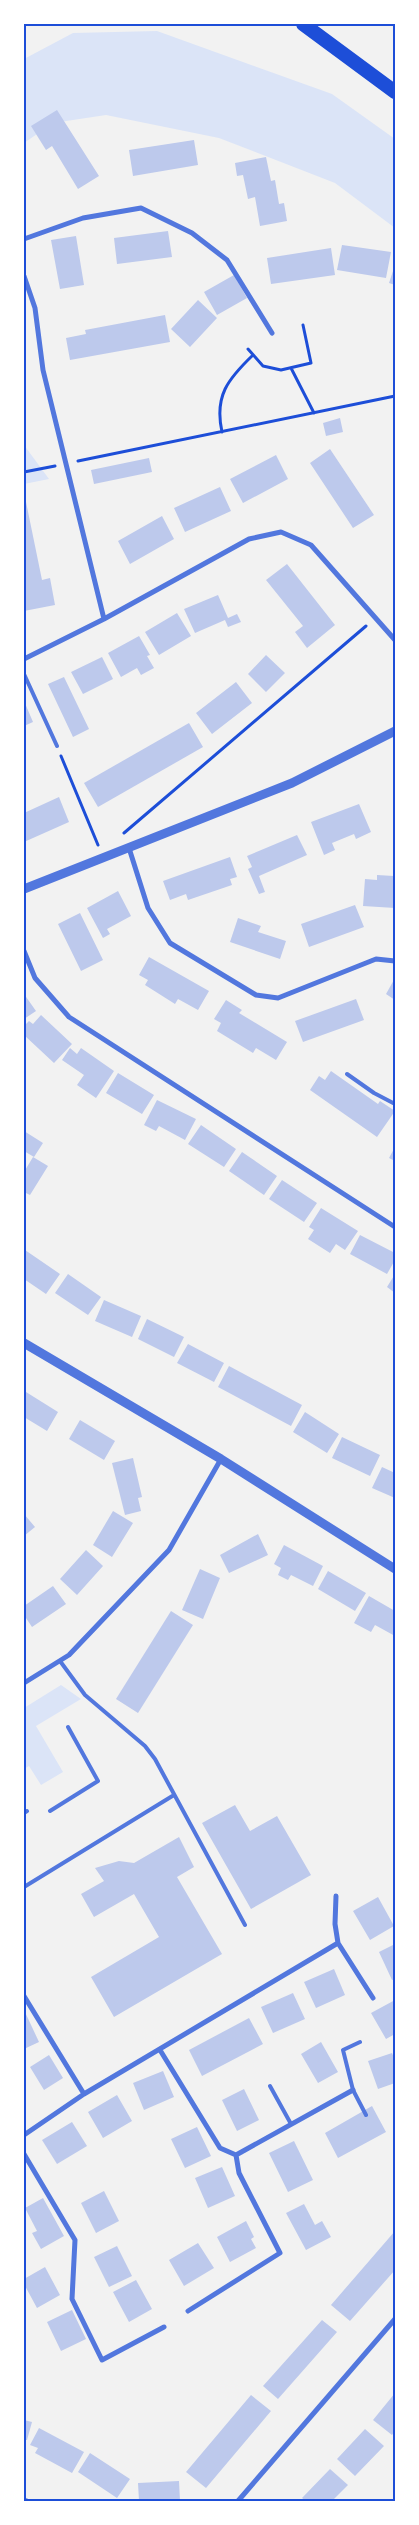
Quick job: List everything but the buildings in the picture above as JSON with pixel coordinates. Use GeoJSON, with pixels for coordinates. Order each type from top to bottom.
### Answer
{"type":"FeatureCollection","features":[{"type":"Feature","properties":{"kind":"highway"},"geometry":{"type":"LineString","coordinates":[[303,24],[395,92]]}},
{"type":"Feature","properties":{"kind":"street"},"geometry":{"type":"LineString","coordinates":[[24,239],[83,218],[141,208],[192,233],[227,260],[272,333]]}},
{"type":"Feature","properties":{"kind":"street"},"geometry":{"type":"LineString","coordinates":[[24,276],[34,308],[43,370],[104,620]]}},
{"type":"Feature","properties":{"kind":"street"},"geometry":{"type":"LineString","coordinates":[[24,659],[104,620],[249,539],[281,532],[311,545],[394,636]]}},
{"type":"Feature","properties":{"kind":"street"},"geometry":{"type":"LineString","coordinates":[[24,889],[292,783],[395,731]]}},
{"type":"Feature","properties":{"kind":"street"},"geometry":{"type":"LineString","coordinates":[[128,848],[148,908],[170,943],[256,995],[278,998],[376,959],[395,962]]}},
{"type":"Feature","properties":{"kind":"street"},"geometry":{"type":"LineString","coordinates":[[24,951],[35,978],[69,1016],[395,1227]]}},
{"type":"Feature","properties":{"kind":"street"},"geometry":{"type":"LineString","coordinates":[[24,1343],[221,1459],[395,1569]]}},
{"type":"Feature","properties":{"kind":"street"},"geometry":{"type":"LineString","coordinates":[[24,1683],[69,1655],[169,1550],[221,1459]]}},
{"type":"Feature","properties":{"kind":"street"},"geometry":{"type":"LineString","coordinates":[[336,1896],[335,1924],[338,1943],[373,1998]]}},
{"type":"Feature","properties":{"kind":"street"},"geometry":{"type":"LineString","coordinates":[[24,2135],[84,2094],[338,1943]]}},
{"type":"Feature","properties":{"kind":"street"},"geometry":{"type":"LineString","coordinates":[[24,1996],[84,2094]]}},
{"type":"Feature","properties":{"kind":"street"},"geometry":{"type":"LineString","coordinates":[[160,2050],[220,2148],[236,2155]]}},
{"type":"Feature","properties":{"kind":"street"},"geometry":{"type":"LineString","coordinates":[[236,2155],[353,2090]]}},
{"type":"Feature","properties":{"kind":"street"},"geometry":{"type":"LineString","coordinates":[[24,2154],[75,2240],[72,2300],[102,2360],[164,2327]]}},
{"type":"Feature","properties":{"kind":"street"},"geometry":{"type":"LineString","coordinates":[[188,2311],[280,2253],[239,2173],[236,2155]]}},
{"type":"Feature","properties":{"kind":"street"},"geometry":{"type":"LineString","coordinates":[[238,2501],[395,2319]]}},
{"type":"Feature","properties":{"kind":"lane"},"geometry":{"type":"LineString","coordinates":[[24,674],[57,746]]}},
{"type":"Feature","properties":{"kind":"lane"},"geometry":{"type":"LineString","coordinates":[[347,1074],[374,1093],[395,1104]]}},
{"type":"Feature","properties":{"kind":"lane"},"geometry":{"type":"LineString","coordinates":[[60,1661],[85,1695],[145,1746],[245,1925]]}},
{"type":"Feature","properties":{"kind":"lane"},"geometry":{"type":"LineString","coordinates":[[50,1811],[98,1781],[68,1727]]}},
{"type":"Feature","properties":{"kind":"lane"},"geometry":{"type":"LineString","coordinates":[[24,1887],[174,1795]]}},
{"type":"Feature","properties":{"kind":"lane"},"geometry":{"type":"LineString","coordinates":[[360,2042],[343,2050],[353,2090],[366,2114]]}},
{"type":"Feature","properties":{"kind":"lane"},"geometry":{"type":"LineString","coordinates":[[270,2086],[291,2124]]}},
{"type":"Feature","properties":{"kind":"path"},"geometry":{"type":"LineString","coordinates":[[248,349],[263,366],[281,370],[311,363],[303,325]]}},
{"type":"Feature","properties":{"kind":"path"},"geometry":{"type":"LineString","coordinates":[[222,432],[218,416],[219,401],[224,390],[239,369],[253,355]]}},
{"type":"Feature","properties":{"kind":"path"},"geometry":{"type":"LineString","coordinates":[[292,368],[314,413]]}},
{"type":"Feature","properties":{"kind":"path"},"geometry":{"type":"LineString","coordinates":[[24,472],[395,396]]}},
{"type":"Feature","properties":{"kind":"path"},"geometry":{"type":"LineString","coordinates":[[116,840],[376,618]]}},
{"type":"Feature","properties":{"kind":"path"},"geometry":{"type":"LineString","coordinates":[[57,746],[101,852],[87,864]]}},
{"type":"Feature","properties":{"kind":"shaded area"},"geometry":{"type":"Polygon","coordinates":[[[157,31],[332,94],[395,139],[395,228],[335,183],[219,138],[106,115],[53,123],[24,143],[24,59],[73,33],[157,31]]]}},
{"type":"Feature","properties":{"kind":"shaded area"},"geometry":{"type":"Polygon","coordinates":[[[24,445],[49,479],[24,484],[24,445]]]}},
{"type":"Feature","properties":{"kind":"shaded area"},"geometry":{"type":"Polygon","coordinates":[[[61,1685],[81,1699],[36,1726],[63,1772],[41,1785],[29,1766],[24,1769],[24,1708],[61,1685]]]}}]}
